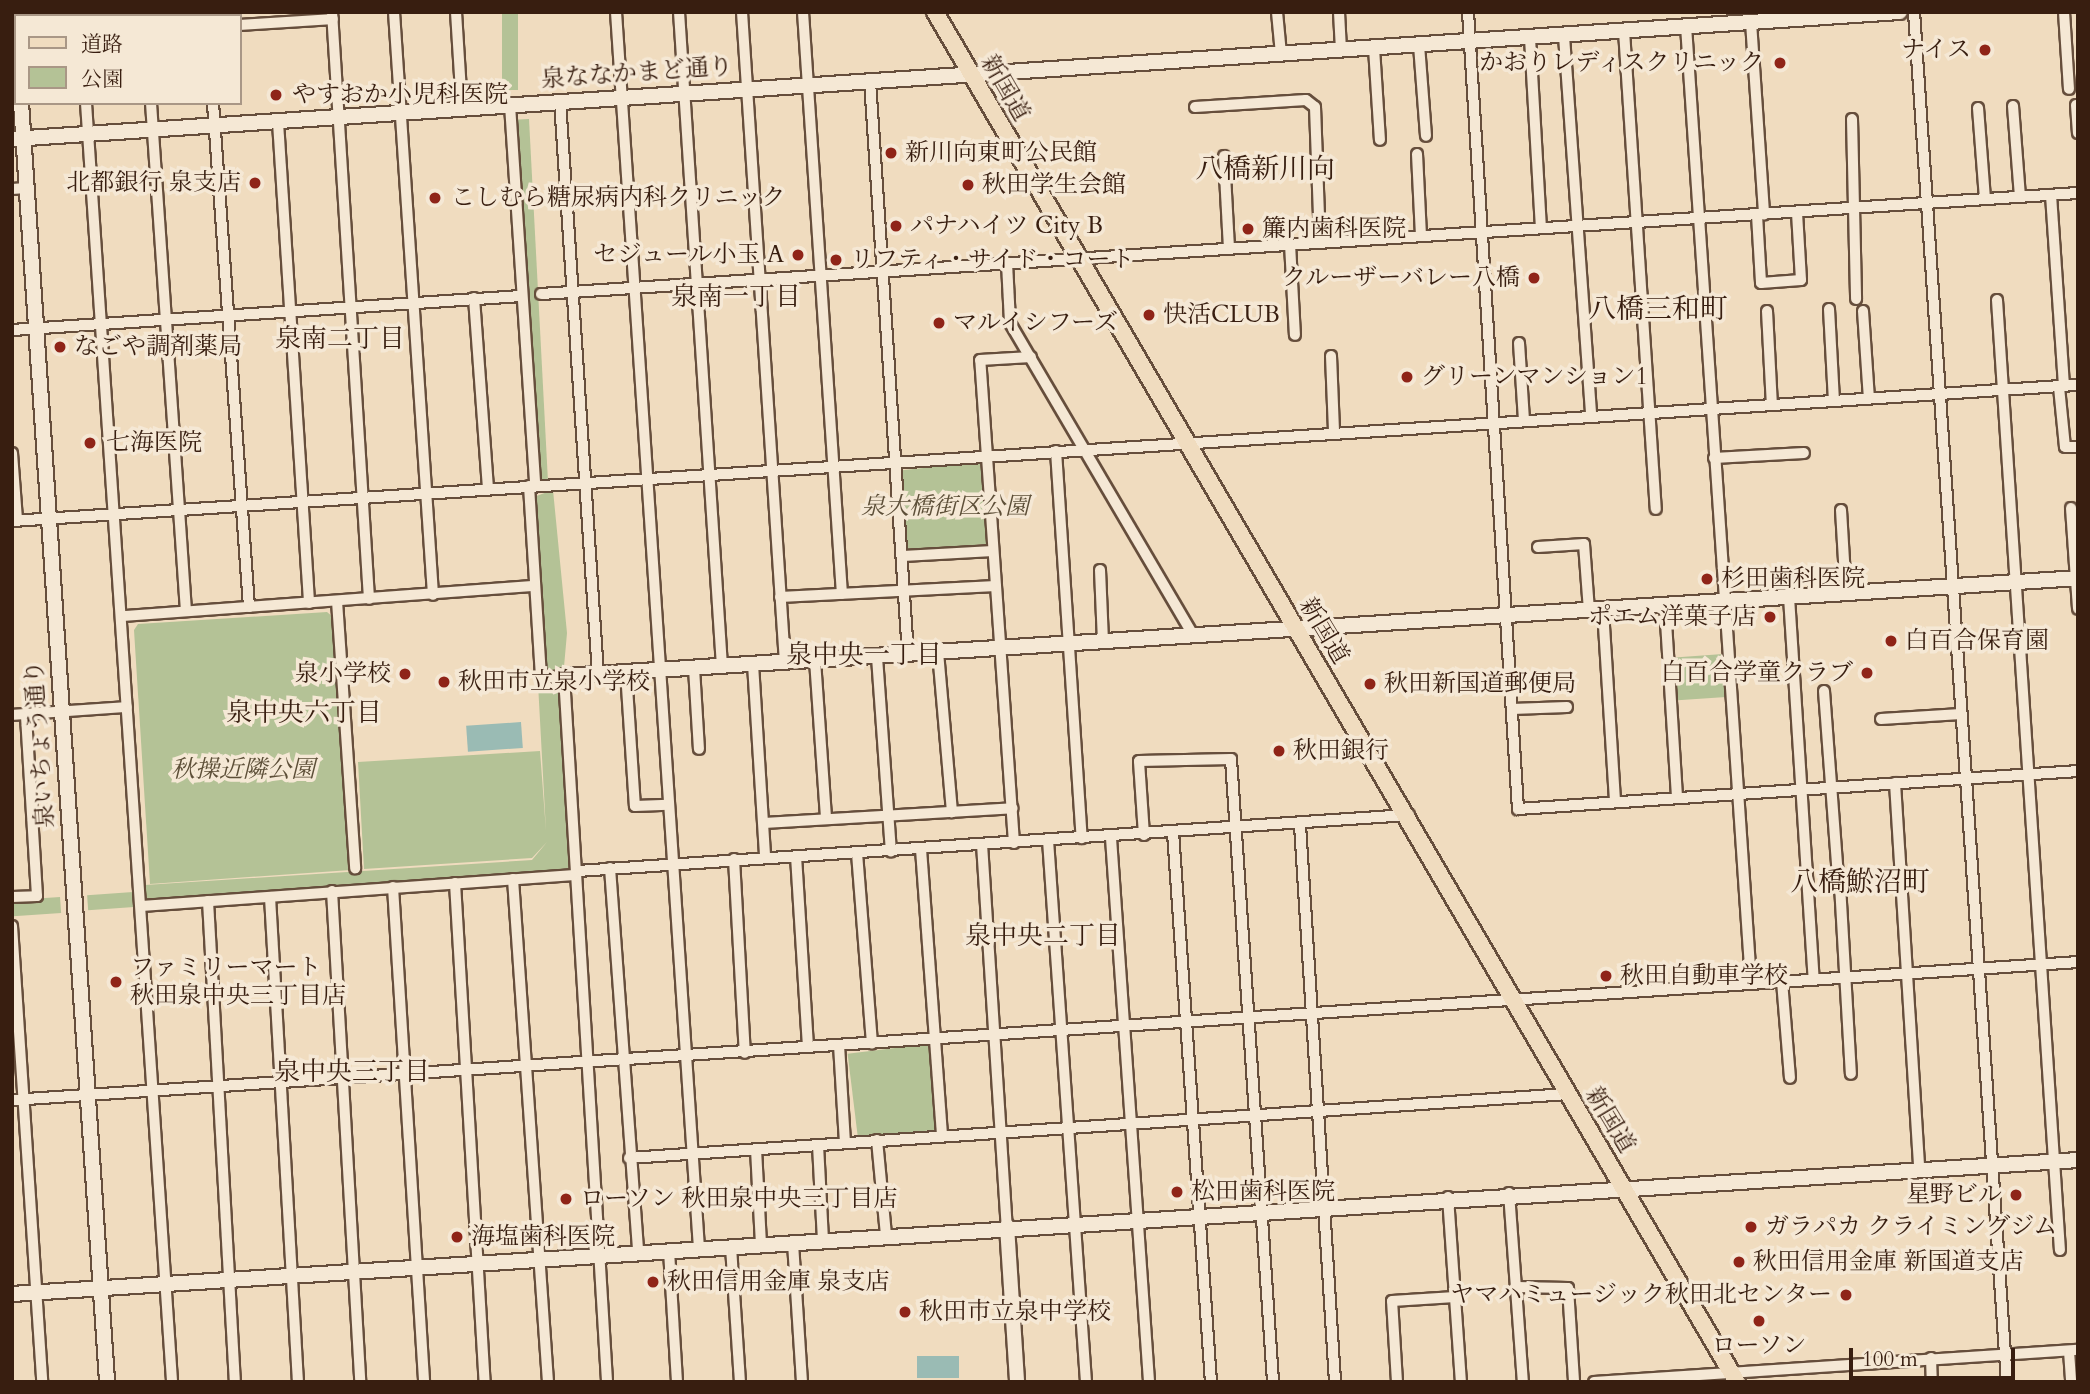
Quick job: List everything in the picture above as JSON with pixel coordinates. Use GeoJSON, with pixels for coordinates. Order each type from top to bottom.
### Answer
{"type":"FeatureCollection","features":[{"type":"Feature","properties":{"kind":"main road","name":"新国道"},"geometry":{"type":"LineString","coordinates":[[935,12],[1185,443],[1409,815],[1734,1377]]}},
{"type":"Feature","properties":{"kind":"street"},"geometry":{"type":"LineString","coordinates":[[394,12],[433,595]]}},
{"type":"Feature","properties":{"kind":"street"},"geometry":{"type":"LineString","coordinates":[[456,12],[461,108]]}},
{"type":"Feature","properties":{"kind":"street"},"geometry":{"type":"LineString","coordinates":[[616,12],[699,1248]]}},
{"type":"Feature","properties":{"kind":"street"},"geometry":{"type":"LineString","coordinates":[[678,12],[722,666]]}},
{"type":"Feature","properties":{"kind":"street"},"geometry":{"type":"LineString","coordinates":[[742,12],[785,662]]}},
{"type":"Feature","properties":{"kind":"street"},"geometry":{"type":"LineString","coordinates":[[803,12],[842,594]]}},
{"type":"Feature","properties":{"kind":"street"},"geometry":{"type":"LineString","coordinates":[[1277,12],[1281,54]]}},
{"type":"Feature","properties":{"kind":"street"},"geometry":{"type":"LineString","coordinates":[[1339,12],[1341,50]]}},
{"type":"Feature","properties":{"kind":"street"},"geometry":{"type":"LineString","coordinates":[[1468,12],[1472,42],[1518,809],[2078,771]]}},
{"type":"Feature","properties":{"kind":"street","name":"泉ななかまど通り"},"geometry":{"type":"LineString","coordinates":[[18,139],[746,88],[972,76],[1564,36],[1686,26],[1704,19],[1751,22],[1900,12]]}},
{"type":"Feature","properties":{"kind":"street"},"geometry":{"type":"LineString","coordinates":[[1914,12],[2007,1382]]}},
{"type":"Feature","properties":{"kind":"street"},"geometry":{"type":"LineString","coordinates":[[2064,12],[2069,89]]}},
{"type":"Feature","properties":{"kind":"street"},"geometry":{"type":"LineString","coordinates":[[242,24],[270,17],[332,16],[369,599]]}},
{"type":"Feature","properties":{"kind":"street"},"geometry":{"type":"LineString","coordinates":[[1751,22],[1761,283],[1801,280],[1797,212]]}},
{"type":"Feature","properties":{"kind":"street"},"geometry":{"type":"LineString","coordinates":[[1686,26],[1697,219],[1751,983]]}},
{"type":"Feature","properties":{"kind":"street"},"geometry":{"type":"LineString","coordinates":[[1623,31],[1656,509]]}},
{"type":"Feature","properties":{"kind":"street"},"geometry":{"type":"LineString","coordinates":[[1564,36],[1591,417]]}},
{"type":"Feature","properties":{"kind":"street"},"geometry":{"type":"LineString","coordinates":[[1530,38],[1541,228]]}},
{"type":"Feature","properties":{"kind":"street"},"geometry":{"type":"LineString","coordinates":[[1419,45],[1426,135]]}},
{"type":"Feature","properties":{"kind":"street"},"geometry":{"type":"LineString","coordinates":[[1374,48],[1380,141]]}},
{"type":"Feature","properties":{"kind":"street"},"geometry":{"type":"LineString","coordinates":[[870,81],[908,654]]}},
{"type":"Feature","properties":{"kind":"street"},"geometry":{"type":"LineString","coordinates":[[1195,107],[1307,100],[1315,107],[1320,243]]}},
{"type":"Feature","properties":{"kind":"street"},"geometry":{"type":"LineString","coordinates":[[559,102],[598,674]]}},
{"type":"Feature","properties":{"kind":"street","name":"泉いちょう通り"},"geometry":{"type":"LineString","coordinates":[[21,105],[19,188],[35,328],[107,1382]]}},
{"type":"Feature","properties":{"kind":"street"},"geometry":{"type":"LineString","coordinates":[[86,105],[124,616],[127,707],[143,906],[172,1382]]}},
{"type":"Feature","properties":{"kind":"street"},"geometry":{"type":"LineString","coordinates":[[152,105],[186,611]]}},
{"type":"Feature","properties":{"kind":"street"},"geometry":{"type":"LineString","coordinates":[[212,105],[244,506],[249,607]]}},
{"type":"Feature","properties":{"kind":"street"},"geometry":{"type":"LineString","coordinates":[[510,105],[541,678],[2077,578]]}},
{"type":"Feature","properties":{"kind":"street"},"geometry":{"type":"LineString","coordinates":[[2076,105],[2078,133]]}},
{"type":"Feature","properties":{"kind":"street"},"geometry":{"type":"LineString","coordinates":[[2013,106],[2020,197]]}},
{"type":"Feature","properties":{"kind":"street"},"geometry":{"type":"LineString","coordinates":[[1979,108],[1985,199]]}},
{"type":"Feature","properties":{"kind":"street"},"geometry":{"type":"LineString","coordinates":[[1852,119],[1852,208],[1857,299]]}},
{"type":"Feature","properties":{"kind":"street"},"geometry":{"type":"LineString","coordinates":[[278,121],[309,603]]}},
{"type":"Feature","properties":{"kind":"street"},"geometry":{"type":"LineString","coordinates":[[1417,154],[1421,236]]}},
{"type":"Feature","properties":{"kind":"street"},"geometry":{"type":"LineString","coordinates":[[1224,156],[1228,248]]}},
{"type":"Feature","properties":{"kind":"street"},"geometry":{"type":"LineString","coordinates":[[541,294],[2078,193]]}},
{"type":"Feature","properties":{"kind":"street"},"geometry":{"type":"LineString","coordinates":[[2051,195],[2065,447],[2078,447]]}},
{"type":"Feature","properties":{"kind":"street"},"geometry":{"type":"LineString","coordinates":[[1290,244],[1296,335]]}},
{"type":"Feature","properties":{"kind":"street"},"geometry":{"type":"LineString","coordinates":[[1007,263],[1010,323],[1193,635]]}},
{"type":"Feature","properties":{"kind":"street"},"geometry":{"type":"LineString","coordinates":[[12,330],[521,296]]}},
{"type":"Feature","properties":{"kind":"street"},"geometry":{"type":"LineString","coordinates":[[474,298],[488,488]]}},
{"type":"Feature","properties":{"kind":"street"},"geometry":{"type":"LineString","coordinates":[[1997,300],[2060,1250]]}},
{"type":"Feature","properties":{"kind":"street"},"geometry":{"type":"LineString","coordinates":[[1829,309],[1834,401]]}},
{"type":"Feature","properties":{"kind":"street"},"geometry":{"type":"LineString","coordinates":[[1767,311],[1772,405]]}},
{"type":"Feature","properties":{"kind":"street"},"geometry":{"type":"LineString","coordinates":[[1863,311],[1869,398]]}},
{"type":"Feature","properties":{"kind":"street"},"geometry":{"type":"LineString","coordinates":[[1519,343],[1524,421]]}},
{"type":"Feature","properties":{"kind":"street"},"geometry":{"type":"LineString","coordinates":[[1331,356],[1334,432]]}},
{"type":"Feature","properties":{"kind":"street"},"geometry":{"type":"LineString","coordinates":[[1014,843],[980,360],[1031,357]]}},
{"type":"Feature","properties":{"kind":"street"},"geometry":{"type":"LineString","coordinates":[[12,453],[14,520],[2078,385]]}},
{"type":"Feature","properties":{"kind":"street"},"geometry":{"type":"LineString","coordinates":[[1056,451],[1082,838]]}},
{"type":"Feature","properties":{"kind":"street"},"geometry":{"type":"LineString","coordinates":[[1714,458],[1804,453]]}},
{"type":"Feature","properties":{"kind":"street"},"geometry":{"type":"LineString","coordinates":[[2071,508],[2078,610]]}},
{"type":"Feature","properties":{"kind":"street"},"geometry":{"type":"LineString","coordinates":[[1841,510],[1846,594]]}},
{"type":"Feature","properties":{"kind":"street"},"geometry":{"type":"LineString","coordinates":[[1538,547],[1584,544],[1596,610],[1615,802]]}},
{"type":"Feature","properties":{"kind":"street"},"geometry":{"type":"LineString","coordinates":[[903,556],[993,551]]}},
{"type":"Feature","properties":{"kind":"street"},"geometry":{"type":"LineString","coordinates":[[1100,570],[1104,641]]}},
{"type":"Feature","properties":{"kind":"street"},"geometry":{"type":"LineString","coordinates":[[124,616],[534,586]]}},
{"type":"Feature","properties":{"kind":"street"},"geometry":{"type":"LineString","coordinates":[[780,597],[996,586]]}},
{"type":"Feature","properties":{"kind":"street"},"geometry":{"type":"LineString","coordinates":[[1789,597],[1814,979]]}},
{"type":"Feature","properties":{"kind":"street"},"geometry":{"type":"LineString","coordinates":[[337,601],[355,868]]}},
{"type":"Feature","properties":{"kind":"street"},"geometry":{"type":"LineString","coordinates":[[1665,606],[1677,798]]}},
{"type":"Feature","properties":{"kind":"street"},"geometry":{"type":"LineString","coordinates":[[939,652],[951,812]]}},
{"type":"Feature","properties":{"kind":"street"},"geometry":{"type":"LineString","coordinates":[[877,657],[891,851]]}},
{"type":"Feature","properties":{"kind":"street"},"geometry":{"type":"LineString","coordinates":[[815,660],[826,818]]}},
{"type":"Feature","properties":{"kind":"street"},"geometry":{"type":"LineString","coordinates":[[753,664],[765,858]]}},
{"type":"Feature","properties":{"kind":"street"},"geometry":{"type":"LineString","coordinates":[[694,668],[699,749]]}},
{"type":"Feature","properties":{"kind":"street"},"geometry":{"type":"LineString","coordinates":[[626,672],[635,806],[668,805]]}},
{"type":"Feature","properties":{"kind":"street"},"geometry":{"type":"LineString","coordinates":[[564,676],[607,1382]]}},
{"type":"Feature","properties":{"kind":"street"},"geometry":{"type":"LineString","coordinates":[[1824,691],[1851,1074]]}},
{"type":"Feature","properties":{"kind":"street"},"geometry":{"type":"LineString","coordinates":[[1512,709],[1567,706]]}},
{"type":"Feature","properties":{"kind":"street"},"geometry":{"type":"LineString","coordinates":[[12,715],[127,707]]}},
{"type":"Feature","properties":{"kind":"street"},"geometry":{"type":"LineString","coordinates":[[12,897],[37,896],[26,714]]}},
{"type":"Feature","properties":{"kind":"street"},"geometry":{"type":"LineString","coordinates":[[1881,719],[1961,714]]}},
{"type":"Feature","properties":{"kind":"street"},"geometry":{"type":"LineString","coordinates":[[1144,835],[1139,761],[1231,758],[1273,1382]]}},
{"type":"Feature","properties":{"kind":"street"},"geometry":{"type":"LineString","coordinates":[[1895,783],[1919,1168]]}},
{"type":"Feature","properties":{"kind":"street"},"geometry":{"type":"LineString","coordinates":[[764,823],[1013,808]]}},
{"type":"Feature","properties":{"kind":"street"},"geometry":{"type":"LineString","coordinates":[[143,906],[513,879],[673,863],[1111,838],[1409,815]]}},
{"type":"Feature","properties":{"kind":"street"},"geometry":{"type":"LineString","coordinates":[[1300,825],[1335,1382]]}},
{"type":"Feature","properties":{"kind":"street"},"geometry":{"type":"LineString","coordinates":[[1173,832],[1211,1382]]}},
{"type":"Feature","properties":{"kind":"street"},"geometry":{"type":"LineString","coordinates":[[1111,838],[1149,1382]]}},
{"type":"Feature","properties":{"kind":"street"},"geometry":{"type":"LineString","coordinates":[[1048,840],[1077,1223],[1086,1382]]}},
{"type":"Feature","properties":{"kind":"street"},"geometry":{"type":"LineString","coordinates":[[982,844],[1017,1382]]}},
{"type":"Feature","properties":{"kind":"street"},"geometry":{"type":"LineString","coordinates":[[920,849],[942,1135]]}},
{"type":"Feature","properties":{"kind":"street"},"geometry":{"type":"LineString","coordinates":[[857,853],[872,1043]]}},
{"type":"Feature","properties":{"kind":"street"},"geometry":{"type":"LineString","coordinates":[[796,856],[808,1047]]}},
{"type":"Feature","properties":{"kind":"street"},"geometry":{"type":"LineString","coordinates":[[734,859],[746,1053]]}},
{"type":"Feature","properties":{"kind":"street"},"geometry":{"type":"LineString","coordinates":[[610,868],[629,1158],[638,1252]]}},
{"type":"Feature","properties":{"kind":"street"},"geometry":{"type":"LineString","coordinates":[[513,879],[548,1382]]}},
{"type":"Feature","properties":{"kind":"street"},"geometry":{"type":"LineString","coordinates":[[456,883],[485,1382]]}},
{"type":"Feature","properties":{"kind":"street"},"geometry":{"type":"LineString","coordinates":[[393,887],[424,1382]]}},
{"type":"Feature","properties":{"kind":"street"},"geometry":{"type":"LineString","coordinates":[[332,891],[360,1382]]}},
{"type":"Feature","properties":{"kind":"street"},"geometry":{"type":"LineString","coordinates":[[270,897],[298,1382]]}},
{"type":"Feature","properties":{"kind":"street"},"geometry":{"type":"LineString","coordinates":[[208,901],[235,1382]]}},
{"type":"Feature","properties":{"kind":"street"},"geometry":{"type":"LineString","coordinates":[[12,926],[18,1099],[43,1382]]}},
{"type":"Feature","properties":{"kind":"street"},"geometry":{"type":"LineString","coordinates":[[18,1099],[746,1053],[1514,998],[2078,962]]}},
{"type":"Feature","properties":{"kind":"street"},"geometry":{"type":"LineString","coordinates":[[1782,981],[1790,1078]]}},
{"type":"Feature","properties":{"kind":"street"},"geometry":{"type":"LineString","coordinates":[[839,1045],[845,1142]]}},
{"type":"Feature","properties":{"kind":"street"},"geometry":{"type":"LineString","coordinates":[[629,1158],[1568,1094]]}},
{"type":"Feature","properties":{"kind":"street"},"geometry":{"type":"LineString","coordinates":[[877,1140],[886,1236]]}},
{"type":"Feature","properties":{"kind":"street"},"geometry":{"type":"LineString","coordinates":[[818,1145],[823,1240]]}},
{"type":"Feature","properties":{"kind":"street"},"geometry":{"type":"LineString","coordinates":[[756,1149],[761,1244]]}},
{"type":"Feature","properties":{"kind":"street"},"geometry":{"type":"LineString","coordinates":[[12,1294],[731,1247],[1323,1204],[2078,1160]]}},
{"type":"Feature","properties":{"kind":"street"},"geometry":{"type":"LineString","coordinates":[[1509,1192],[1523,1382]]}},
{"type":"Feature","properties":{"kind":"street"},"geometry":{"type":"LineString","coordinates":[[1448,1196],[1461,1382]]}},
{"type":"Feature","properties":{"kind":"street"},"geometry":{"type":"LineString","coordinates":[[793,1242],[802,1382]]}},
{"type":"Feature","properties":{"kind":"street"},"geometry":{"type":"LineString","coordinates":[[731,1247],[740,1382]]}},
{"type":"Feature","properties":{"kind":"street"},"geometry":{"type":"LineString","coordinates":[[669,1251],[677,1382]]}},
{"type":"Feature","properties":{"kind":"street"},"geometry":{"type":"LineString","coordinates":[[1516,1287],[1568,1288],[1574,1382]]}},
{"type":"Feature","properties":{"kind":"street"},"geometry":{"type":"LineString","coordinates":[[1397,1382],[1392,1301],[1455,1297]]}},
{"type":"Feature","properties":{"kind":"street"},"geometry":{"type":"LineString","coordinates":[[1594,1382],[1734,1377],[1931,1358],[2073,1350],[2071,1382]]}},
{"type":"Feature","properties":{"kind":"street"},"geometry":{"type":"LineString","coordinates":[[1931,1358],[1932,1382]]}},
{"type":"Feature","properties":{"kind":"green space"},"geometry":{"type":"Polygon","coordinates":[[[502,12],[518,12],[518,90],[502,90],[502,12]]]}},
{"type":"Feature","properties":{"kind":"green space"},"geometry":{"type":"Polygon","coordinates":[[[529,119],[548,481],[533,481],[514,120],[529,119]]]}},
{"type":"Feature","properties":{"kind":"green space","name":"泉大橋街区公園"},"geometry":{"type":"Polygon","coordinates":[[[981,462],[990,544],[908,552],[899,471],[981,462]]]}},
{"type":"Feature","properties":{"kind":"green space"},"geometry":{"type":"Polygon","coordinates":[[[553,490],[567,633],[563,678],[573,872],[147,902],[145,885],[532,860],[547,842],[532,858],[364,869],[358,762],[540,751],[546,831],[528,499],[553,490]]]}},
{"type":"Feature","properties":{"kind":"green space","name":"秋操近隣公園"},"geometry":{"type":"Polygon","coordinates":[[[327,612],[333,617],[351,870],[150,884],[134,630],[138,624],[327,612]]]}},
{"type":"Feature","properties":{"kind":"green space"},"geometry":{"type":"Polygon","coordinates":[[[1723,654],[1726,697],[1674,701],[1671,658],[1723,654]]]}},
{"type":"Feature","properties":{"kind":"green space"},"geometry":{"type":"Polygon","coordinates":[[[133,892],[134,907],[88,910],[87,895],[133,892]]]}},
{"type":"Feature","properties":{"kind":"green space"},"geometry":{"type":"Polygon","coordinates":[[[60,897],[61,913],[13,916],[12,900],[60,897]]]}},
{"type":"Feature","properties":{"kind":"green space"},"geometry":{"type":"Polygon","coordinates":[[[928,1044],[938,1129],[858,1139],[848,1054],[928,1044]]]}},
{"type":"Feature","properties":{"kind":"water"},"geometry":{"type":"Polygon","coordinates":[[[521,722],[523,748],[468,752],[466,726],[521,722]]]}},
{"type":"Feature","properties":{"kind":"water"},"geometry":{"type":"Polygon","coordinates":[[[917,1356],[959,1356],[959,1378],[917,1378],[917,1356]]]}},
{"type":"Feature","properties":{"kind":"place","name":"ナイス"},"geometry":{"type":"Point","coordinates":[1985,50]}},
{"type":"Feature","properties":{"kind":"place","name":"かおりレディスクリニック"},"geometry":{"type":"Point","coordinates":[1780,63]}},
{"type":"Feature","properties":{"kind":"place","name":"やすおか小児科医院"},"geometry":{"type":"Point","coordinates":[276,95]}},
{"type":"Feature","properties":{"kind":"place","name":"新川向東町公民館"},"geometry":{"type":"Point","coordinates":[891,153]}},
{"type":"Feature","properties":{"kind":"place","name":"北都銀行 泉支店"},"geometry":{"type":"Point","coordinates":[255,183]}},
{"type":"Feature","properties":{"kind":"place","name":"秋田学生会館"},"geometry":{"type":"Point","coordinates":[968,185]}},
{"type":"Feature","properties":{"kind":"place","name":"こしむら糖尿病内科クリニック"},"geometry":{"type":"Point","coordinates":[435,198]}},
{"type":"Feature","properties":{"kind":"place","name":"パナハイツ City B"},"geometry":{"type":"Point","coordinates":[896,226]}},
{"type":"Feature","properties":{"kind":"place","name":"簾内歯科医院"},"geometry":{"type":"Point","coordinates":[1248,229]}},
{"type":"Feature","properties":{"kind":"place","name":"セジュール小玉 A"},"geometry":{"type":"Point","coordinates":[798,255]}},
{"type":"Feature","properties":{"kind":"place","name":"リフティ・サイド・コート"},"geometry":{"type":"Point","coordinates":[836,260]}},
{"type":"Feature","properties":{"kind":"place","name":"クルーザーバレー八橋"},"geometry":{"type":"Point","coordinates":[1534,278]}},
{"type":"Feature","properties":{"kind":"place","name":"快活CLUB"},"geometry":{"type":"Point","coordinates":[1149,315]}},
{"type":"Feature","properties":{"kind":"place","name":"マルイシフーズ"},"geometry":{"type":"Point","coordinates":[939,323]}},
{"type":"Feature","properties":{"kind":"place","name":"なごや調剤薬局"},"geometry":{"type":"Point","coordinates":[60,347]}},
{"type":"Feature","properties":{"kind":"place","name":"グリーンマンション1"},"geometry":{"type":"Point","coordinates":[1407,377]}},
{"type":"Feature","properties":{"kind":"place","name":"七海医院"},"geometry":{"type":"Point","coordinates":[90,443]}},
{"type":"Feature","properties":{"kind":"place","name":"杉田歯科医院"},"geometry":{"type":"Point","coordinates":[1707,579]}},
{"type":"Feature","properties":{"kind":"place","name":"ポエム洋菓子店"},"geometry":{"type":"Point","coordinates":[1770,617]}},
{"type":"Feature","properties":{"kind":"place","name":"白百合保育園"},"geometry":{"type":"Point","coordinates":[1891,641]}},
{"type":"Feature","properties":{"kind":"place","name":"白百合学童クラブ"},"geometry":{"type":"Point","coordinates":[1867,673]}},
{"type":"Feature","properties":{"kind":"place","name":"泉小学校"},"geometry":{"type":"Point","coordinates":[405,674]}},
{"type":"Feature","properties":{"kind":"place","name":"秋田市立泉小学校"},"geometry":{"type":"Point","coordinates":[444,682]}},
{"type":"Feature","properties":{"kind":"place","name":"秋田新国道郵便局"},"geometry":{"type":"Point","coordinates":[1370,684]}},
{"type":"Feature","properties":{"kind":"place","name":"秋田銀行"},"geometry":{"type":"Point","coordinates":[1279,751]}},
{"type":"Feature","properties":{"kind":"place","name":"秋田自動車学校"},"geometry":{"type":"Point","coordinates":[1606,976]}},
{"type":"Feature","properties":{"kind":"place","name":"ファミリーマート 秋田泉中央三丁目店"},"geometry":{"type":"Point","coordinates":[116,982]}},
{"type":"Feature","properties":{"kind":"place","name":"松田歯科医院"},"geometry":{"type":"Point","coordinates":[1177,1192]}},
{"type":"Feature","properties":{"kind":"place","name":"星野ビル"},"geometry":{"type":"Point","coordinates":[2016,1195]}},
{"type":"Feature","properties":{"kind":"place","name":"ローソン 秋田泉中央三丁目店"},"geometry":{"type":"Point","coordinates":[566,1199]}},
{"type":"Feature","properties":{"kind":"place","name":"ガラパカ クライミングジム"},"geometry":{"type":"Point","coordinates":[1751,1227]}},
{"type":"Feature","properties":{"kind":"place","name":"海塩歯科医院"},"geometry":{"type":"Point","coordinates":[457,1237]}},
{"type":"Feature","properties":{"kind":"place","name":"秋田信用金庫 新国道支店"},"geometry":{"type":"Point","coordinates":[1739,1262]}},
{"type":"Feature","properties":{"kind":"place","name":"秋田信用金庫 泉支店"},"geometry":{"type":"Point","coordinates":[653,1282]}},
{"type":"Feature","properties":{"kind":"place","name":"ヤマハミュージック秋田北センター"},"geometry":{"type":"Point","coordinates":[1846,1295]}},
{"type":"Feature","properties":{"kind":"place","name":"秋田市立泉中学校"},"geometry":{"type":"Point","coordinates":[905,1312]}},
{"type":"Feature","properties":{"kind":"place","name":"ローソン"},"geometry":{"type":"Point","coordinates":[1759,1321]}},
{"type":"Feature","properties":{"kind":"district","name":"八橋新川向"},"geometry":{"type":"Point","coordinates":[1265,169]}},
{"type":"Feature","properties":{"kind":"district","name":"泉南一丁目"},"geometry":{"type":"Point","coordinates":[736,297]}},
{"type":"Feature","properties":{"kind":"district","name":"八橋三和町"},"geometry":{"type":"Point","coordinates":[1658,309]}},
{"type":"Feature","properties":{"kind":"district","name":"泉南二丁目"},"geometry":{"type":"Point","coordinates":[340,339]}},
{"type":"Feature","properties":{"kind":"district","name":"泉中央一丁目"},"geometry":{"type":"Point","coordinates":[864,655]}},
{"type":"Feature","properties":{"kind":"district","name":"泉中央六丁目"},"geometry":{"type":"Point","coordinates":[304,713]}},
{"type":"Feature","properties":{"kind":"district","name":"八橋鯲沼町"},"geometry":{"type":"Point","coordinates":[1860,882]}},
{"type":"Feature","properties":{"kind":"district","name":"泉中央二丁目"},"geometry":{"type":"Point","coordinates":[1043,936]}},
{"type":"Feature","properties":{"kind":"district","name":"泉中央三丁目"},"geometry":{"type":"Point","coordinates":[352,1072]}}]}
